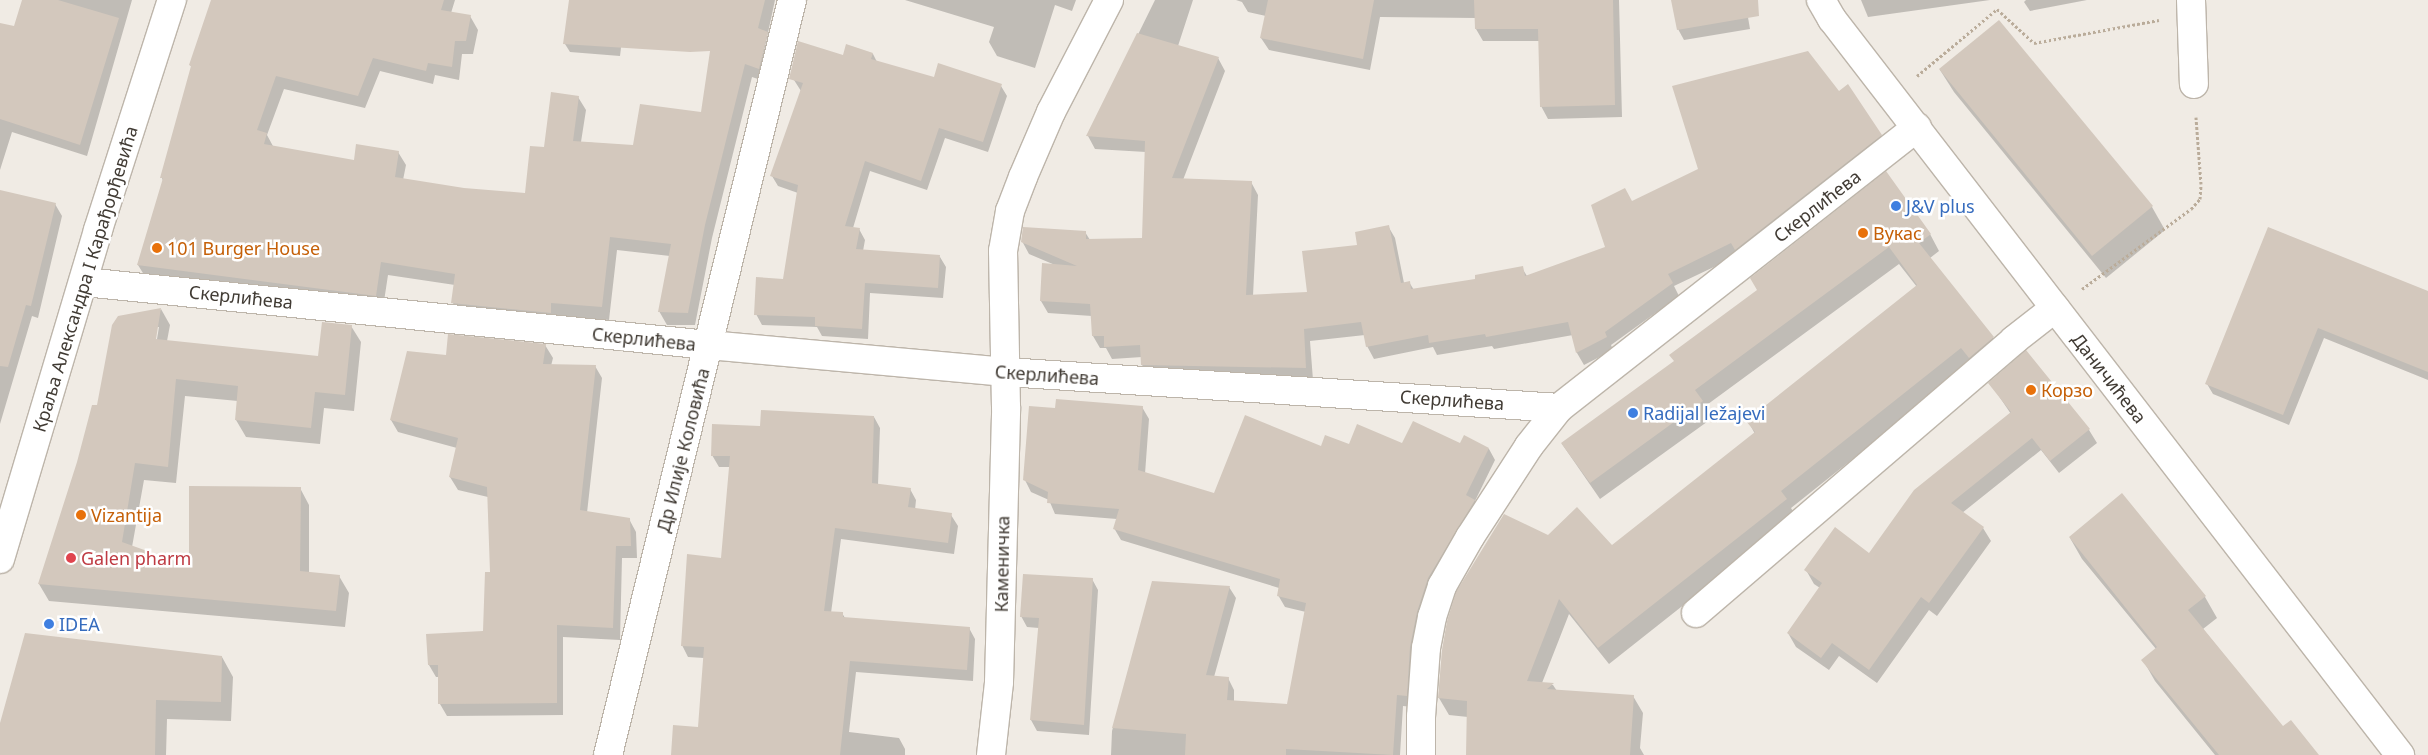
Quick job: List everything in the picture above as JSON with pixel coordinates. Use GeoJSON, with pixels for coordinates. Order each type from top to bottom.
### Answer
{"type":"FeatureCollection","features":[{"type":"Feature","properties":{"kind":"street","name":"Краља Александра I Карађорђевића"},"geometry":{"type":"LineString","coordinates":[[0,559],[98,230],[171,0]]}},
{"type":"Feature","properties":{"kind":"street","name":"Др Илије Коловића"},"geometry":{"type":"LineString","coordinates":[[608,755],[792,0]]}},
{"type":"Feature","properties":{"kind":"street","name":"Каменичка"},"geometry":{"type":"LineString","coordinates":[[991,755],[999,682],[1006,372],[1003,251],[1010,212],[1051,112],[1109,0]]}},
{"type":"Feature","properties":{"kind":"street","name":"Даничићева"},"geometry":{"type":"LineString","coordinates":[[1821,0],[1832,19],[2400,755]]}},
{"type":"Feature","properties":{"kind":"street"},"geometry":{"type":"LineString","coordinates":[[2191,7],[2194,84]]}},
{"type":"Feature","properties":{"kind":"street","name":"Скерлићева"},"geometry":{"type":"LineString","coordinates":[[84,282],[709,345],[1006,372],[1559,408],[1917,127]]}},
{"type":"Feature","properties":{"kind":"street"},"geometry":{"type":"LineString","coordinates":[[1696,613],[2014,340],[2055,308]]}},
{"type":"Feature","properties":{"kind":"street"},"geometry":{"type":"LineString","coordinates":[[1421,755],[1421,717],[1426,648],[1432,617],[1442,586],[1470,537],[1529,446],[1559,408]]}},
{"type":"Feature","properties":{"kind":"path"},"geometry":{"type":"LineString","coordinates":[[1892,96],[1997,9],[2034,43],[2191,7]]}},
{"type":"Feature","properties":{"kind":"path"},"geometry":{"type":"LineString","coordinates":[[2055,308],[2191,210],[2200,199],[2201,184],[2194,84]]}},
{"type":"Feature","properties":{"kind":"building"},"geometry":{"type":"Polygon","coordinates":[[[22,0],[58,0],[119,18],[80,145],[0,119],[0,23],[14,26],[22,0]]]}},
{"type":"Feature","properties":{"kind":"building"},"geometry":{"type":"Polygon","coordinates":[[[211,0],[444,0],[441,10],[471,15],[466,41],[455,41],[452,67],[428,63],[426,71],[373,58],[358,96],[276,76],[257,130],[267,133],[264,144],[354,160],[356,144],[399,151],[395,177],[464,188],[525,193],[530,146],[544,147],[551,92],[579,96],[573,141],[633,145],[640,104],[701,112],[710,51],[690,52],[563,44],[569,0],[765,0],[758,28],[768,32],[759,69],[745,64],[705,225],[688,313],[658,312],[671,244],[610,237],[602,307],[551,303],[551,313],[451,303],[455,274],[381,262],[376,296],[137,265],[163,178],[160,178],[191,66],[189,65],[211,0]]]}},
{"type":"Feature","properties":{"kind":"building"},"geometry":{"type":"Polygon","coordinates":[[[1268,0],[1374,0],[1363,59],[1260,38],[1268,0]]]}},
{"type":"Feature","properties":{"kind":"building"},"geometry":{"type":"Polygon","coordinates":[[[1474,0],[1613,0],[1615,105],[1540,107],[1538,29],[1475,29],[1474,0]]]}},
{"type":"Feature","properties":{"kind":"building"},"geometry":{"type":"Polygon","coordinates":[[[1671,0],[1758,0],[1759,16],[1677,30],[1671,0]]]}},
{"type":"Feature","properties":{"kind":"building"},"geometry":{"type":"Polygon","coordinates":[[[1999,20],[2153,206],[2092,256],[1939,69],[1999,20]]]}},
{"type":"Feature","properties":{"kind":"building"},"geometry":{"type":"Polygon","coordinates":[[[1137,33],[1219,57],[1172,178],[1252,181],[1246,295],[1307,292],[1302,251],[1357,245],[1355,232],[1389,225],[1401,283],[1410,281],[1411,289],[1475,279],[1475,275],[1523,266],[1525,276],[1605,247],[1591,205],[1625,188],[1632,201],[1698,169],[1672,86],[1808,51],[1839,91],[1848,84],[1882,135],[1735,250],[1731,243],[1668,274],[1673,283],[1605,332],[1607,337],[1576,353],[1568,322],[1486,337],[1485,334],[1429,343],[1428,335],[1366,347],[1361,322],[1304,329],[1306,368],[1141,365],[1140,345],[1104,347],[1104,336],[1092,336],[1090,304],[1040,301],[1042,263],[1077,266],[1021,242],[1023,227],[1086,231],[1086,239],[1142,238],[1145,141],[1086,136],[1137,33]]]}},
{"type":"Feature","properties":{"kind":"building"},"geometry":{"type":"Polygon","coordinates":[[[798,41],[843,55],[846,44],[873,53],[871,59],[934,77],[938,63],[1002,84],[983,142],[939,128],[921,181],[865,161],[845,226],[860,228],[856,249],[940,255],[938,288],[865,283],[862,329],[815,326],[815,317],[754,315],[756,277],[783,279],[798,185],[770,176],[803,83],[789,79],[798,41]]]}},
{"type":"Feature","properties":{"kind":"building"},"geometry":{"type":"Polygon","coordinates":[[[1886,171],[1931,234],[1919,243],[1994,337],[1969,358],[1961,348],[1781,491],[1787,499],[1598,648],[1559,599],[1527,681],[1554,683],[1547,689],[1634,695],[1630,755],[1466,755],[1467,701],[1438,698],[1442,650],[1447,621],[1456,592],[1504,514],[1548,535],[1577,507],[1612,545],[1755,432],[1746,421],[1917,285],[1889,247],[1695,390],[1703,401],[1590,483],[1561,443],[1674,361],[1669,355],[1757,290],[1750,278],[1886,171]]]}},
{"type":"Feature","properties":{"kind":"building"},"geometry":{"type":"Polygon","coordinates":[[[0,190],[56,203],[31,306],[26,305],[8,367],[0,366],[0,190]]]}},
{"type":"Feature","properties":{"kind":"building"},"geometry":{"type":"Polygon","coordinates":[[[2268,227],[2428,291],[2428,372],[2318,328],[2283,415],[2205,384],[2268,227]]]}},
{"type":"Feature","properties":{"kind":"building"},"geometry":{"type":"Polygon","coordinates":[[[161,308],[156,339],[318,356],[322,322],[352,325],[345,395],[315,392],[311,428],[235,420],[238,386],[176,379],[168,467],[135,463],[122,542],[189,566],[189,486],[301,487],[300,571],[340,575],[336,611],[38,584],[77,462],[92,405],[97,405],[112,325],[118,316],[161,308]]]}},
{"type":"Feature","properties":{"kind":"building"},"geometry":{"type":"Polygon","coordinates":[[[448,334],[546,344],[543,364],[596,365],[580,510],[630,518],[631,546],[616,546],[613,628],[557,625],[557,703],[438,704],[438,665],[428,665],[426,634],[483,631],[485,572],[490,572],[487,487],[449,477],[458,438],[390,420],[407,351],[446,355],[448,334]]]}},
{"type":"Feature","properties":{"kind":"building"},"geometry":{"type":"Polygon","coordinates":[[[2026,350],[2090,429],[2050,461],[2032,438],[1951,503],[1984,527],[1929,603],[1921,597],[1869,670],[1832,643],[1821,658],[1787,633],[1822,583],[1804,570],[1835,527],[1869,553],[1914,490],[2011,412],[1988,383],[2026,350]]]}},
{"type":"Feature","properties":{"kind":"building"},"geometry":{"type":"Polygon","coordinates":[[[1056,399],[1143,406],[1138,470],[1214,493],[1245,415],[1321,446],[1325,435],[1349,444],[1357,424],[1402,443],[1413,421],[1460,443],[1464,435],[1489,448],[1466,495],[1475,500],[1428,578],[1417,612],[1410,647],[1407,696],[1397,695],[1393,755],[1286,749],[1286,755],[1185,755],[1186,734],[1112,728],[1152,581],[1230,586],[1206,675],[1229,677],[1227,700],[1287,704],[1306,603],[1277,596],[1280,579],[1113,529],[1119,509],[1047,503],[1048,492],[1023,480],[1029,406],[1055,408],[1056,399]]]}},
{"type":"Feature","properties":{"kind":"building"},"geometry":{"type":"Polygon","coordinates":[[[761,410],[874,416],[872,483],[911,488],[908,507],[952,513],[948,543],[835,528],[824,611],[843,612],[843,617],[970,627],[967,670],[850,661],[840,755],[671,755],[673,725],[698,727],[704,647],[681,646],[687,554],[721,558],[730,456],[711,456],[712,424],[760,426],[761,410]]]}},
{"type":"Feature","properties":{"kind":"building"},"geometry":{"type":"Polygon","coordinates":[[[2122,493],[2206,596],[2188,610],[2283,726],[2291,720],[2319,755],[2219,755],[2141,660],[2157,647],[2069,537],[2122,493]]]}},
{"type":"Feature","properties":{"kind":"building"},"geometry":{"type":"Polygon","coordinates":[[[1023,574],[1093,578],[1084,725],[1030,720],[1039,618],[1020,617],[1023,574]]]}},
{"type":"Feature","properties":{"kind":"building"},"geometry":{"type":"Polygon","coordinates":[[[25,633],[222,656],[221,702],[156,700],[155,755],[0,755],[0,723],[25,633]]]}},
{"type":"Feature","properties":{"kind":"place","name":"J&V plus"},"geometry":{"type":"Point","coordinates":[1896,206]}},
{"type":"Feature","properties":{"kind":"place","name":"Вукас"},"geometry":{"type":"Point","coordinates":[1863,233]}},
{"type":"Feature","properties":{"kind":"place","name":"101 Burger House"},"geometry":{"type":"Point","coordinates":[157,248]}},
{"type":"Feature","properties":{"kind":"place","name":"Корзо"},"geometry":{"type":"Point","coordinates":[2031,390]}},
{"type":"Feature","properties":{"kind":"place","name":"Radijal ležajevi"},"geometry":{"type":"Point","coordinates":[1633,413]}},
{"type":"Feature","properties":{"kind":"place","name":"Vizantija"},"geometry":{"type":"Point","coordinates":[81,515]}},
{"type":"Feature","properties":{"kind":"place","name":"Galen pharm"},"geometry":{"type":"Point","coordinates":[71,558]}},
{"type":"Feature","properties":{"kind":"place","name":"IDEA"},"geometry":{"type":"Point","coordinates":[49,624]}}]}
